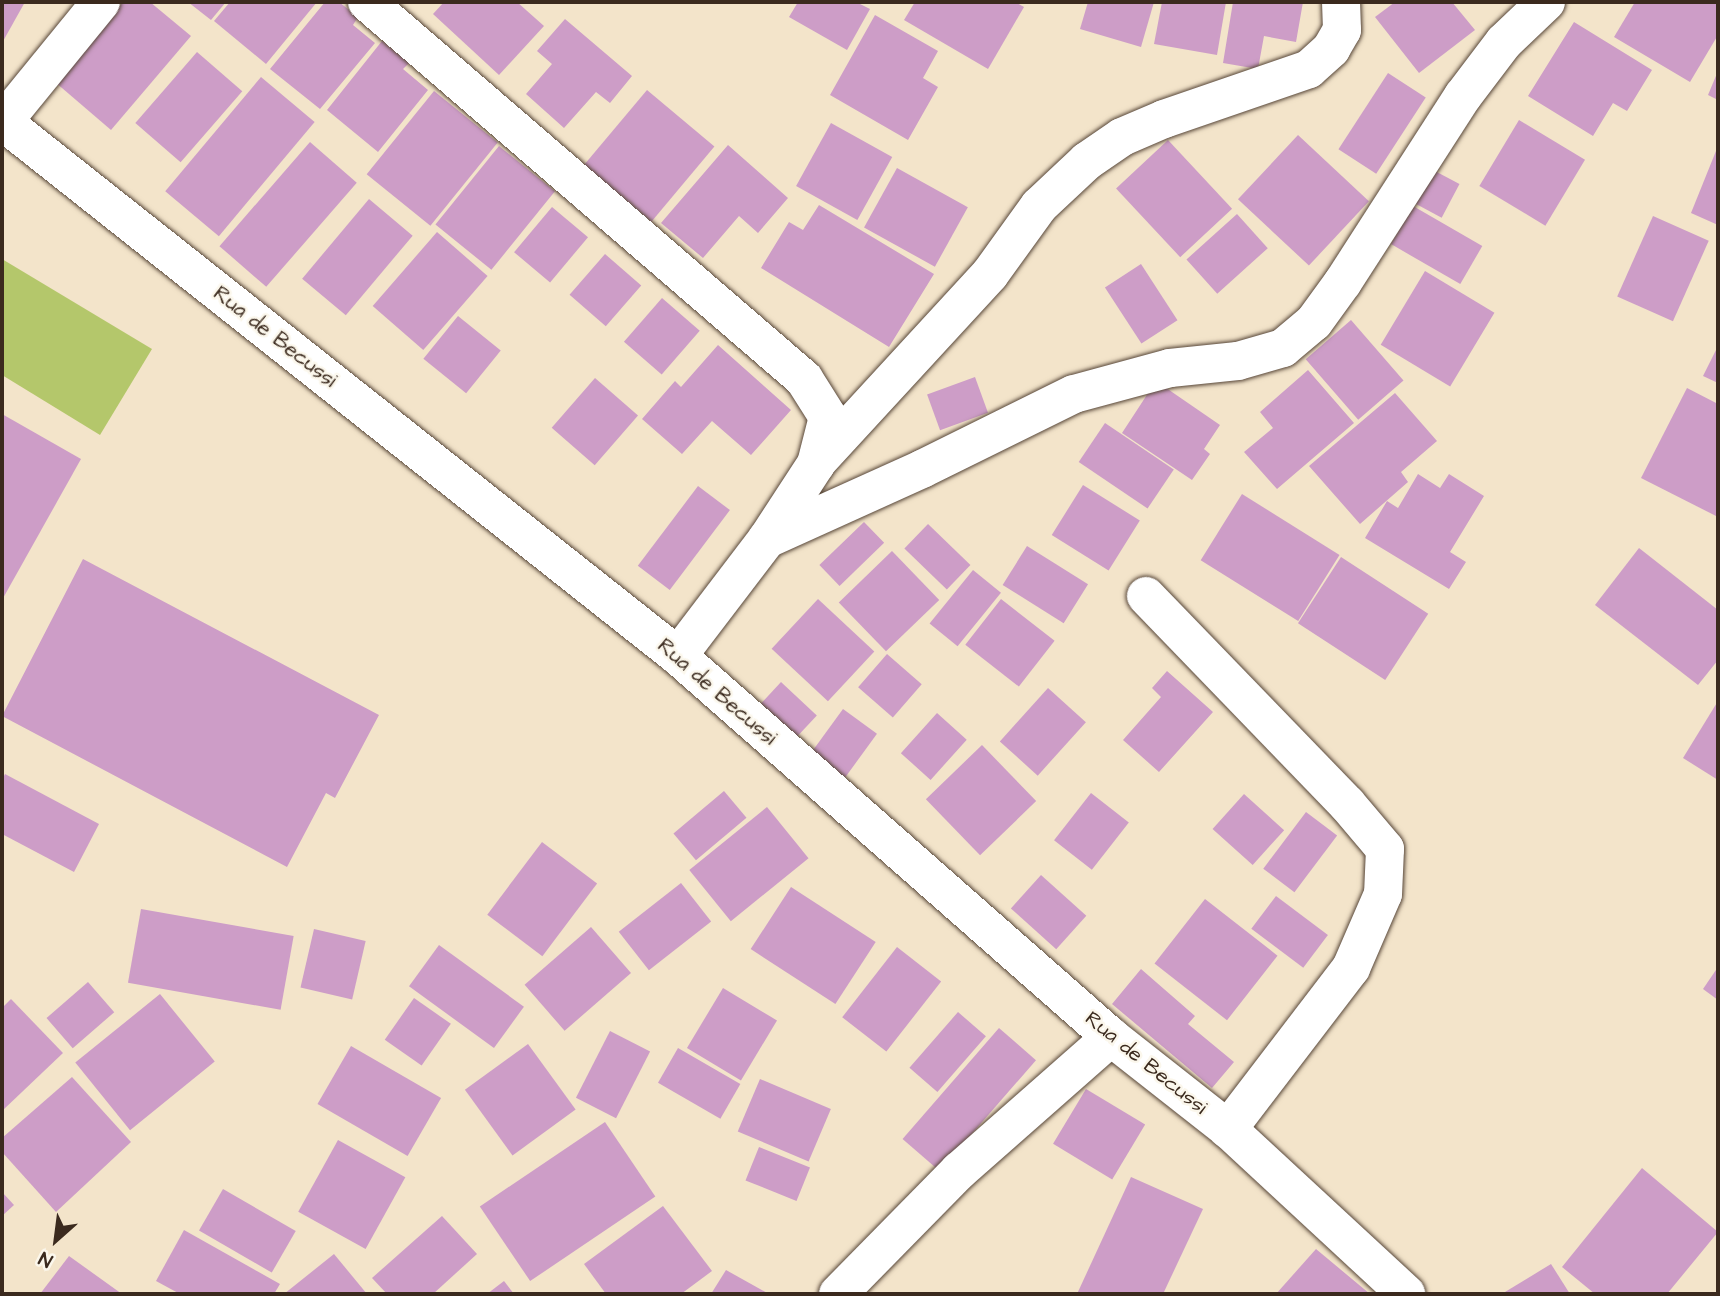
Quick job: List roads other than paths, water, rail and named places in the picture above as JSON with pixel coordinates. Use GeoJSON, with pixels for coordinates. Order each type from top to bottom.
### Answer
{"type":"FeatureCollection","features":[{"type":"Feature","properties":{"kind":"street"},"geometry":{"type":"LineString","coordinates":[[2,122],[101,2]]}},
{"type":"Feature","properties":{"kind":"street"},"geometry":{"type":"LineString","coordinates":[[367,2],[804,379],[828,417],[826,435],[816,464]]}},
{"type":"Feature","properties":{"kind":"street"},"geometry":{"type":"LineString","coordinates":[[678,656],[767,539],[816,464],[990,274],[1039,206],[1087,161],[1122,137],[1164,119],[1309,69],[1331,49],[1342,30],[1341,2]]}},
{"type":"Feature","properties":{"kind":"street"},"geometry":{"type":"LineString","coordinates":[[767,539],[899,480],[1074,394],[1170,368],[1238,361],[1283,348],[1314,321],[1343,282],[1463,96],[1504,42],[1546,2]]}},
{"type":"Feature","properties":{"kind":"street","name":"Rua de Becussi"},"geometry":{"type":"LineString","coordinates":[[2,122],[678,656],[1111,1037],[1228,1129],[1395,1290]]}},
{"type":"Feature","properties":{"kind":"street"},"geometry":{"type":"LineString","coordinates":[[1146,596],[1347,804],[1385,849],[1383,894],[1351,968],[1228,1129]]}},
{"type":"Feature","properties":{"kind":"street"},"geometry":{"type":"LineString","coordinates":[[838,1294],[959,1171],[1111,1037]]}}]}
